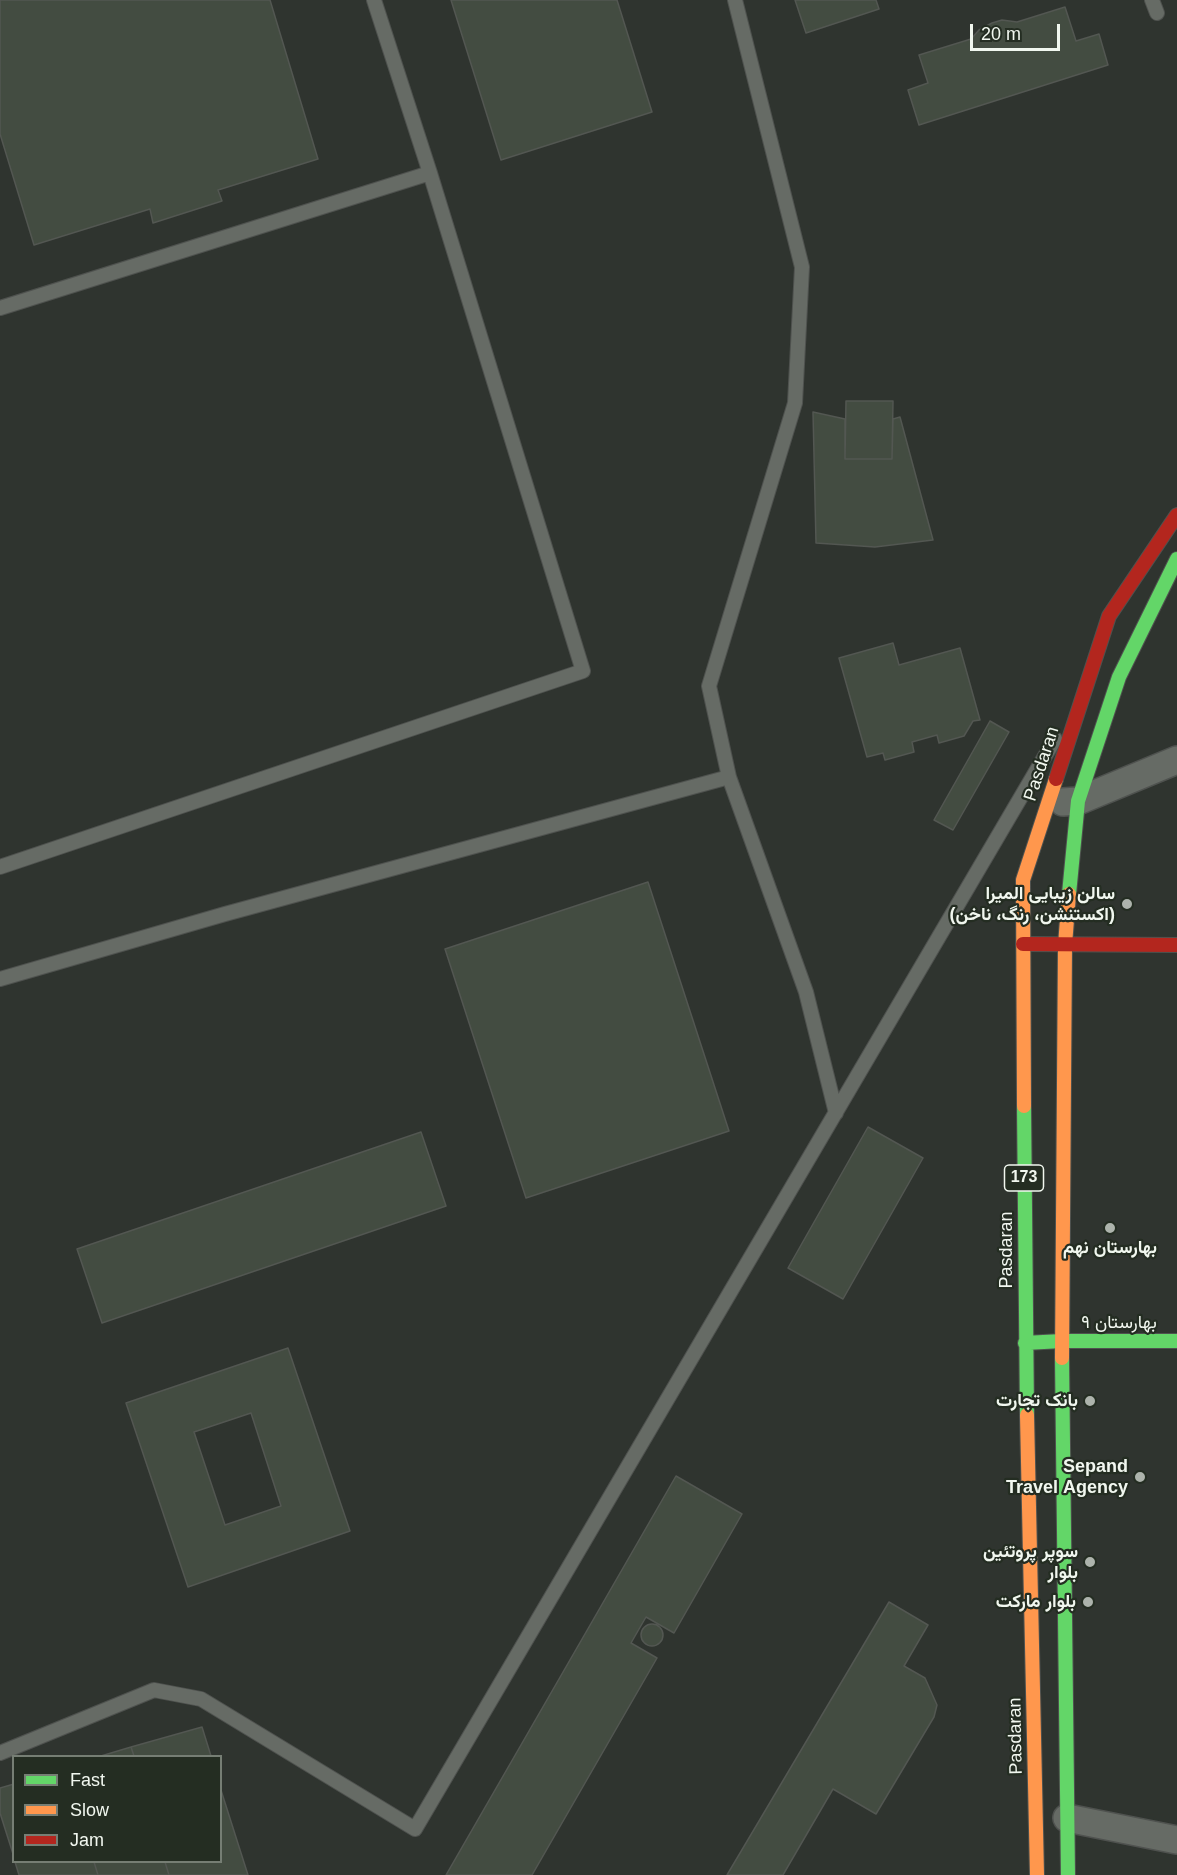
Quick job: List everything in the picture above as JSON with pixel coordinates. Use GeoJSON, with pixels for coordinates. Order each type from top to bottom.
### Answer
{"type":"FeatureCollection","features":[{"type":"Feature","properties":{"kind":"main road","name":"Pasdaran"},"geometry":{"type":"LineString","coordinates":[[1068,1875],[1052,1819],[1025,1343],[1023,880],[1109,616],[1177,514]]}},
{"type":"Feature","properties":{"kind":"main road","name":"Pasdaran"},"geometry":{"type":"LineString","coordinates":[[1037,1875],[1052,1819],[1062,1341],[1065,945],[1073,838],[1078,801],[1119,677],[1177,559]]}},
{"type":"Feature","properties":{"kind":"main road"},"geometry":{"type":"LineString","coordinates":[[1023,944],[1177,945]]}},
{"type":"Feature","properties":{"kind":"main road","name":"بهارستان ٩"},"geometry":{"type":"LineString","coordinates":[[1025,1343],[1177,1341]]}},
{"type":"Feature","properties":{"kind":"street"},"geometry":{"type":"LineString","coordinates":[[1048,803],[1078,801],[1177,760]]}},
{"type":"Feature","properties":{"kind":"street"},"geometry":{"type":"LineString","coordinates":[[1052,1819],[1177,1840]]}},
{"type":"Feature","properties":{"kind":"lane"},"geometry":{"type":"LineString","coordinates":[[0,867],[583,671],[430,173],[374,0]]}},
{"type":"Feature","properties":{"kind":"lane"},"geometry":{"type":"LineString","coordinates":[[735,0],[802,267],[795,402],[709,686],[729,777],[806,992],[836,1113]]}},
{"type":"Feature","properties":{"kind":"lane"},"geometry":{"type":"LineString","coordinates":[[0,308],[430,173]]}},
{"type":"Feature","properties":{"kind":"lane"},"geometry":{"type":"LineString","coordinates":[[0,1753],[154,1690],[201,1699],[415,1829],[1085,688]]}},
{"type":"Feature","properties":{"kind":"lane"},"geometry":{"type":"LineString","coordinates":[[0,979],[225,914],[729,777]]}},
{"type":"Feature","properties":{"kind":"building"},"geometry":{"type":"Polygon","coordinates":[[[0,0],[270,0],[318,159],[218,190],[222,201],[153,223],[150,209],[34,245],[0,134],[0,0]]]}},
{"type":"Feature","properties":{"kind":"building"},"geometry":{"type":"Polygon","coordinates":[[[451,0],[617,0],[652,112],[501,160],[451,0]]]}},
{"type":"Feature","properties":{"kind":"building"},"geometry":{"type":"Polygon","coordinates":[[[795,0],[876,0],[879,9],[806,33],[795,0]]]}},
{"type":"Feature","properties":{"kind":"building"},"geometry":{"type":"Polygon","coordinates":[[[1065,7],[1076,41],[1099,34],[1108,65],[919,125],[908,90],[928,83],[919,55],[971,39],[979,30],[992,23],[1002,20],[1017,22],[1065,7]]]}},
{"type":"Feature","properties":{"kind":"building"},"geometry":{"type":"Polygon","coordinates":[[[846,401],[893,401],[892,459],[845,459],[846,401]]]}},
{"type":"Feature","properties":{"kind":"building"},"geometry":{"type":"Polygon","coordinates":[[[813,412],[845,419],[845,459],[892,459],[893,419],[900,417],[933,540],[875,547],[816,543],[813,412]]]}},
{"type":"Feature","properties":{"kind":"building"},"geometry":{"type":"Polygon","coordinates":[[[893,643],[899,665],[960,648],[980,720],[973,721],[964,736],[939,743],[937,735],[912,742],[914,752],[885,760],[883,753],[867,757],[839,658],[893,643]]]}},
{"type":"Feature","properties":{"kind":"building"},"geometry":{"type":"Polygon","coordinates":[[[990,721],[1009,732],[953,830],[934,820],[990,721]]]}},
{"type":"Feature","properties":{"kind":"building"},"geometry":{"type":"Polygon","coordinates":[[[648,882],[729,1131],[526,1198],[445,949],[648,882]]]}},
{"type":"Feature","properties":{"kind":"building"},"geometry":{"type":"Polygon","coordinates":[[[868,1127],[923,1158],[843,1299],[788,1268],[868,1127]]]}},
{"type":"Feature","properties":{"kind":"building"},"geometry":{"type":"Polygon","coordinates":[[[421,1132],[446,1206],[102,1323],[77,1249],[421,1132]]]}},
{"type":"Feature","properties":{"kind":"building"},"geometry":{"type":"Polygon","coordinates":[[[288,1348],[350,1531],[188,1587],[126,1403],[288,1348]],[[251,1413],[194,1432],[225,1525],[281,1506],[251,1413]]]}},
{"type":"Feature","properties":{"kind":"building"},"geometry":{"type":"Polygon","coordinates":[[[676,1476],[742,1514],[674,1633],[646,1617],[631,1643],[657,1658],[532,1875],[446,1875],[676,1476]]]}},
{"type":"Feature","properties":{"kind":"building"},"geometry":{"type":"Polygon","coordinates":[[[889,1602],[928,1625],[904,1666],[925,1678],[937,1705],[934,1717],[876,1814],[833,1789],[783,1875],[727,1875],[889,1602]]]}},
{"type":"Feature","properties":{"kind":"building"},"geometry":{"type":"Polygon","coordinates":[[[652,1624],[660,1627],[663,1635],[660,1643],[652,1646],[644,1643],[641,1635],[644,1627],[652,1624]]]}},
{"type":"Feature","properties":{"kind":"building"},"geometry":{"type":"Polygon","coordinates":[[[202,1727],[211,1755],[134,1755],[131,1747],[202,1727]]]}},
{"type":"Feature","properties":{"kind":"building"},"geometry":{"type":"Polygon","coordinates":[[[131,1747],[134,1755],[104,1755],[131,1747]]]}},
{"type":"Feature","properties":{"kind":"building"},"geometry":{"type":"Polygon","coordinates":[[[12,1785],[12,1851],[0,1813],[0,1788],[12,1785]]]}},
{"type":"Feature","properties":{"kind":"building"},"geometry":{"type":"Polygon","coordinates":[[[222,1793],[248,1875],[169,1875],[165,1863],[222,1863],[222,1793]]]}},
{"type":"Feature","properties":{"kind":"building"},"geometry":{"type":"Polygon","coordinates":[[[15,1863],[94,1863],[98,1875],[19,1875],[15,1863]]]}},
{"type":"Feature","properties":{"kind":"building"},"geometry":{"type":"Polygon","coordinates":[[[94,1863],[165,1863],[169,1875],[98,1875],[94,1863]]]}},
{"type":"Feature","properties":{"kind":"traffic: fast"},"geometry":{"type":"LineString","coordinates":[[1069,894],[1078,801],[1119,677],[1177,559]]}},
{"type":"Feature","properties":{"kind":"traffic: fast"},"geometry":{"type":"LineString","coordinates":[[1024,1106],[1027,1415]]}},
{"type":"Feature","properties":{"kind":"traffic: fast"},"geometry":{"type":"LineString","coordinates":[[1025,1343],[1177,1341]]}},
{"type":"Feature","properties":{"kind":"traffic: fast"},"geometry":{"type":"LineString","coordinates":[[1062,1358],[1068,1875]]}},
{"type":"Feature","properties":{"kind":"traffic: slow"},"geometry":{"type":"LineString","coordinates":[[1024,1106],[1023,880],[1056,779]]}},
{"type":"Feature","properties":{"kind":"traffic: slow"},"geometry":{"type":"LineString","coordinates":[[1062,1358],[1065,945],[1069,894]]}},
{"type":"Feature","properties":{"kind":"traffic: slow"},"geometry":{"type":"LineString","coordinates":[[1027,1415],[1037,1875]]}},
{"type":"Feature","properties":{"kind":"traffic: jam"},"geometry":{"type":"LineString","coordinates":[[1056,779],[1109,616],[1177,515]]}},
{"type":"Feature","properties":{"kind":"traffic: jam"},"geometry":{"type":"LineString","coordinates":[[1023,944],[1177,945]]}},
{"type":"Feature","properties":{"kind":"place","name":"سالن زیبایی المیرا (اکستنشن، رنگ، ناخن)"},"geometry":{"type":"Point","coordinates":[1127,904]}},
{"type":"Feature","properties":{"kind":"place","name":"بهارستان نهم"},"geometry":{"type":"Point","coordinates":[1110,1228]}},
{"type":"Feature","properties":{"kind":"place","name":"بانک تجارت"},"geometry":{"type":"Point","coordinates":[1090,1401]}},
{"type":"Feature","properties":{"kind":"place","name":"Sepand Travel Agency"},"geometry":{"type":"Point","coordinates":[1140,1477]}},
{"type":"Feature","properties":{"kind":"place","name":"سوپر پروتئین بلوار"},"geometry":{"type":"Point","coordinates":[1090,1562]}},
{"type":"Feature","properties":{"kind":"place","name":"بلوار مارکت"},"geometry":{"type":"Point","coordinates":[1088,1602]}}]}
